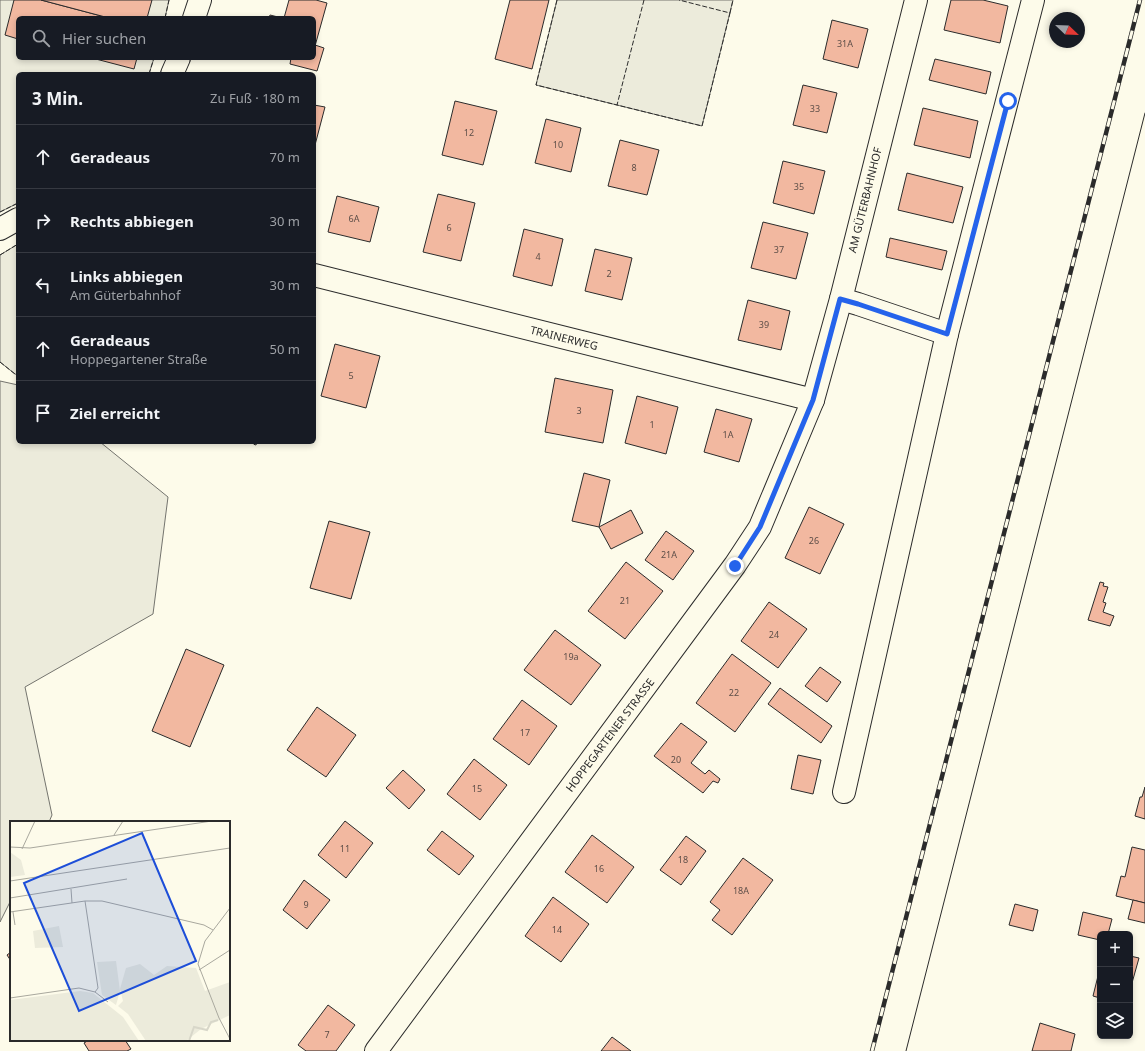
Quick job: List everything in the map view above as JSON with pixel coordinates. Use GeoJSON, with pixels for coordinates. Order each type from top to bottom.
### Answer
{"type":"FeatureCollection","features":[{"type":"Feature","properties":{"kind":"street"},"geometry":{"type":"LineString","coordinates":[[195,16],[200,0]]}},
{"type":"Feature","properties":{"kind":"street","name":"AM GÜTERBAHNHOF"},"geometry":{"type":"LineString","coordinates":[[813,400],[916,0]]}},
{"type":"Feature","properties":{"kind":"street"},"geometry":{"type":"LineString","coordinates":[[844,792],[947,334],[1033,0]]}},
{"type":"Feature","properties":{"kind":"street"},"geometry":{"type":"LineString","coordinates":[[173,72],[178,60]]}},
{"type":"Feature","properties":{"kind":"street"},"geometry":{"type":"LineString","coordinates":[[0,229],[16,220]]}},
{"type":"Feature","properties":{"kind":"street","name":"TRAINERWEG"},"geometry":{"type":"LineString","coordinates":[[316,276],[813,400]]}},
{"type":"Feature","properties":{"kind":"street"},"geometry":{"type":"LineString","coordinates":[[840,299],[947,334]]}},
{"type":"Feature","properties":{"kind":"street","name":"HOPPEGARTENER STRASSE"},"geometry":{"type":"LineString","coordinates":[[376,1051],[735,566],[760,527],[813,400]]}},
{"type":"Feature","properties":{"kind":"shaded area"},"geometry":{"type":"Polygon","coordinates":[[[0,0],[169,0],[165,16],[16,16],[16,60],[153,60],[150,72],[16,72],[16,204],[0,212],[0,0]]]}},
{"type":"Feature","properties":{"kind":"shaded area"},"geometry":{"type":"Polygon","coordinates":[[[557,0],[733,0],[702,126],[536,85],[557,0]]]}},
{"type":"Feature","properties":{"kind":"shaded area"},"geometry":{"type":"Polygon","coordinates":[[[16,245],[16,374],[0,362],[0,255],[16,245]]]}},
{"type":"Feature","properties":{"kind":"shaded area"},"geometry":{"type":"Polygon","coordinates":[[[0,381],[16,385],[16,444],[102,444],[168,497],[153,614],[25,687],[52,815],[49,821],[10,821],[10,902],[0,922],[0,381]]]}},
{"type":"Feature","properties":{"kind":"building"},"geometry":{"type":"Polygon","coordinates":[[[14,0],[41,0],[101,16],[16,16],[16,38],[5,35],[14,0]]]}},
{"type":"Feature","properties":{"kind":"building"},"geometry":{"type":"Polygon","coordinates":[[[41,0],[152,0],[148,16],[101,16],[41,0]]]}},
{"type":"Feature","properties":{"kind":"building"},"geometry":{"type":"Polygon","coordinates":[[[289,0],[316,0],[327,3],[316,42],[316,16],[285,16],[289,0]]]}},
{"type":"Feature","properties":{"kind":"building"},"geometry":{"type":"Polygon","coordinates":[[[510,0],[549,0],[532,69],[495,59],[510,0]]]}},
{"type":"Feature","properties":{"kind":"building"},"geometry":{"type":"Polygon","coordinates":[[[951,0],[983,0],[1008,6],[1000,43],[944,30],[951,0]]]}},
{"type":"Feature","properties":{"kind":"building"},"geometry":{"type":"Polygon","coordinates":[[[832,20],[868,29],[858,68],[823,59],[832,20]]]}},
{"type":"Feature","properties":{"kind":"building"},"geometry":{"type":"Polygon","coordinates":[[[316,45],[324,48],[317,71],[290,64],[291,60],[316,60],[316,45]]]}},
{"type":"Feature","properties":{"kind":"building"},"geometry":{"type":"Polygon","coordinates":[[[935,59],[991,72],[986,94],[929,80],[935,59]]]}},
{"type":"Feature","properties":{"kind":"building"},"geometry":{"type":"Polygon","coordinates":[[[100,60],[136,60],[134,69],[100,60]]]}},
{"type":"Feature","properties":{"kind":"building"},"geometry":{"type":"Polygon","coordinates":[[[803,85],[837,93],[827,133],[793,125],[803,85]]]}},
{"type":"Feature","properties":{"kind":"building"},"geometry":{"type":"Polygon","coordinates":[[[455,101],[497,111],[483,165],[442,155],[455,101]]]}},
{"type":"Feature","properties":{"kind":"building"},"geometry":{"type":"Polygon","coordinates":[[[316,105],[325,107],[316,141],[316,105]]]}},
{"type":"Feature","properties":{"kind":"building"},"geometry":{"type":"Polygon","coordinates":[[[923,108],[978,121],[970,158],[914,145],[923,108]]]}},
{"type":"Feature","properties":{"kind":"building"},"geometry":{"type":"Polygon","coordinates":[[[546,119],[581,128],[571,172],[535,163],[546,119]]]}},
{"type":"Feature","properties":{"kind":"building"},"geometry":{"type":"Polygon","coordinates":[[[620,140],[659,150],[647,195],[608,186],[620,140]]]}},
{"type":"Feature","properties":{"kind":"building"},"geometry":{"type":"Polygon","coordinates":[[[783,161],[825,171],[814,214],[773,203],[783,161]]]}},
{"type":"Feature","properties":{"kind":"building"},"geometry":{"type":"Polygon","coordinates":[[[907,173],[963,187],[953,223],[898,210],[907,173]]]}},
{"type":"Feature","properties":{"kind":"building"},"geometry":{"type":"Polygon","coordinates":[[[438,194],[475,203],[461,261],[423,252],[438,194]]]}},
{"type":"Feature","properties":{"kind":"building"},"geometry":{"type":"Polygon","coordinates":[[[337,196],[379,207],[370,242],[328,232],[337,196]]]}},
{"type":"Feature","properties":{"kind":"building"},"geometry":{"type":"Polygon","coordinates":[[[763,222],[808,233],[796,279],[751,268],[763,222]]]}},
{"type":"Feature","properties":{"kind":"building"},"geometry":{"type":"Polygon","coordinates":[[[524,229],[563,239],[552,286],[513,276],[524,229]]]}},
{"type":"Feature","properties":{"kind":"building"},"geometry":{"type":"Polygon","coordinates":[[[890,238],[947,251],[942,270],[886,257],[890,238]]]}},
{"type":"Feature","properties":{"kind":"building"},"geometry":{"type":"Polygon","coordinates":[[[595,249],[632,258],[622,300],[585,291],[595,249]]]}},
{"type":"Feature","properties":{"kind":"building"},"geometry":{"type":"Polygon","coordinates":[[[748,300],[790,311],[781,350],[738,340],[748,300]]]}},
{"type":"Feature","properties":{"kind":"building"},"geometry":{"type":"Polygon","coordinates":[[[335,344],[380,356],[366,408],[321,396],[335,344]]]}},
{"type":"Feature","properties":{"kind":"building"},"geometry":{"type":"Polygon","coordinates":[[[555,378],[613,390],[603,443],[545,432],[555,378]]]}},
{"type":"Feature","properties":{"kind":"building"},"geometry":{"type":"Polygon","coordinates":[[[637,396],[678,407],[666,454],[625,443],[637,396]]]}},
{"type":"Feature","properties":{"kind":"building"},"geometry":{"type":"Polygon","coordinates":[[[716,409],[752,419],[739,462],[704,452],[716,409]]]}},
{"type":"Feature","properties":{"kind":"building"},"geometry":{"type":"Polygon","coordinates":[[[584,473],[610,480],[599,527],[572,521],[584,473]]]}},
{"type":"Feature","properties":{"kind":"building"},"geometry":{"type":"Polygon","coordinates":[[[809,507],[844,524],[820,574],[785,558],[809,507]]]}},
{"type":"Feature","properties":{"kind":"building"},"geometry":{"type":"Polygon","coordinates":[[[631,510],[643,533],[611,549],[599,527],[631,510]]]}},
{"type":"Feature","properties":{"kind":"building"},"geometry":{"type":"Polygon","coordinates":[[[329,521],[370,532],[351,599],[310,588],[329,521]]]}},
{"type":"Feature","properties":{"kind":"building"},"geometry":{"type":"Polygon","coordinates":[[[666,531],[694,551],[673,580],[645,560],[666,531]]]}},
{"type":"Feature","properties":{"kind":"building"},"geometry":{"type":"Polygon","coordinates":[[[626,562],[663,591],[625,639],[588,611],[626,562]]]}},
{"type":"Feature","properties":{"kind":"building"},"geometry":{"type":"Polygon","coordinates":[[[1100,582],[1104,583],[1103,586],[1108,587],[1103,602],[1106,603],[1103,612],[1114,616],[1110,626],[1088,620],[1100,582]]]}},
{"type":"Feature","properties":{"kind":"building"},"geometry":{"type":"Polygon","coordinates":[[[769,602],[807,629],[778,668],[741,641],[769,602]]]}},
{"type":"Feature","properties":{"kind":"building"},"geometry":{"type":"Polygon","coordinates":[[[555,630],[601,665],[571,705],[524,670],[555,630]]]}},
{"type":"Feature","properties":{"kind":"building"},"geometry":{"type":"Polygon","coordinates":[[[186,649],[224,665],[190,747],[152,731],[186,649]]]}},
{"type":"Feature","properties":{"kind":"building"},"geometry":{"type":"Polygon","coordinates":[[[732,654],[771,683],[735,732],[696,703],[732,654]]]}},
{"type":"Feature","properties":{"kind":"building"},"geometry":{"type":"Polygon","coordinates":[[[820,667],[841,682],[827,702],[805,686],[820,667]]]}},
{"type":"Feature","properties":{"kind":"building"},"geometry":{"type":"Polygon","coordinates":[[[780,688],[832,726],[821,743],[768,704],[780,688]]]}},
{"type":"Feature","properties":{"kind":"building"},"geometry":{"type":"Polygon","coordinates":[[[522,700],[557,726],[529,765],[493,739],[522,700]]]}},
{"type":"Feature","properties":{"kind":"building"},"geometry":{"type":"Polygon","coordinates":[[[317,707],[356,735],[326,777],[287,750],[317,707]]]}},
{"type":"Feature","properties":{"kind":"building"},"geometry":{"type":"Polygon","coordinates":[[[681,723],[707,742],[691,763],[705,774],[709,770],[720,779],[718,783],[713,781],[703,793],[654,756],[681,723]]]}},
{"type":"Feature","properties":{"kind":"building"},"geometry":{"type":"Polygon","coordinates":[[[798,755],[821,760],[813,794],[791,789],[798,755]]]}},
{"type":"Feature","properties":{"kind":"building"},"geometry":{"type":"Polygon","coordinates":[[[474,759],[507,785],[480,820],[447,794],[474,759]]]}},
{"type":"Feature","properties":{"kind":"building"},"geometry":{"type":"Polygon","coordinates":[[[403,770],[425,790],[409,809],[386,788],[403,770]]]}},
{"type":"Feature","properties":{"kind":"building"},"geometry":{"type":"Polygon","coordinates":[[[1145,787],[1145,819],[1135,816],[1140,797],[1142,797],[1145,787]]]}},
{"type":"Feature","properties":{"kind":"building"},"geometry":{"type":"Polygon","coordinates":[[[345,821],[373,843],[346,878],[318,855],[345,821]]]}},
{"type":"Feature","properties":{"kind":"building"},"geometry":{"type":"Polygon","coordinates":[[[442,831],[474,856],[459,875],[427,850],[442,831]]]}},
{"type":"Feature","properties":{"kind":"building"},"geometry":{"type":"Polygon","coordinates":[[[592,835],[634,867],[607,903],[565,872],[592,835]]]}},
{"type":"Feature","properties":{"kind":"building"},"geometry":{"type":"Polygon","coordinates":[[[686,836],[706,851],[681,885],[660,870],[686,836]]]}},
{"type":"Feature","properties":{"kind":"building"},"geometry":{"type":"Polygon","coordinates":[[[1132,847],[1145,850],[1145,903],[1116,896],[1121,876],[1125,877],[1132,847]]]}},
{"type":"Feature","properties":{"kind":"building"},"geometry":{"type":"Polygon","coordinates":[[[743,858],[773,880],[732,935],[712,920],[720,910],[710,902],[743,858]]]}},
{"type":"Feature","properties":{"kind":"building"},"geometry":{"type":"Polygon","coordinates":[[[304,880],[330,900],[307,929],[283,910],[304,880]]]}},
{"type":"Feature","properties":{"kind":"building"},"geometry":{"type":"Polygon","coordinates":[[[553,897],[589,924],[561,962],[525,936],[553,897]]]}},
{"type":"Feature","properties":{"kind":"building"},"geometry":{"type":"Polygon","coordinates":[[[1133,900],[1145,903],[1145,923],[1128,919],[1133,900]]]}},
{"type":"Feature","properties":{"kind":"building"},"geometry":{"type":"Polygon","coordinates":[[[1015,904],[1038,910],[1033,931],[1009,925],[1015,904]]]}},
{"type":"Feature","properties":{"kind":"building"},"geometry":{"type":"Polygon","coordinates":[[[1083,912],[1112,919],[1109,931],[1097,931],[1097,939],[1078,935],[1083,912]]]}},
{"type":"Feature","properties":{"kind":"building"},"geometry":{"type":"Polygon","coordinates":[[[10,953],[10,960],[7,955],[10,953]]]}},
{"type":"Feature","properties":{"kind":"building"},"geometry":{"type":"Polygon","coordinates":[[[1133,957],[1139,958],[1133,979],[1133,957]]]}},
{"type":"Feature","properties":{"kind":"building"},"geometry":{"type":"Polygon","coordinates":[[[1097,980],[1097,997],[1093,996],[1097,980]]]}},
{"type":"Feature","properties":{"kind":"building"},"geometry":{"type":"Polygon","coordinates":[[[328,1005],[355,1025],[336,1051],[306,1051],[298,1045],[328,1005]]]}},
{"type":"Feature","properties":{"kind":"building"},"geometry":{"type":"Polygon","coordinates":[[[1040,1023],[1075,1034],[1071,1051],[1032,1051],[1040,1023]]]}},
{"type":"Feature","properties":{"kind":"building"},"geometry":{"type":"Polygon","coordinates":[[[612,1037],[631,1051],[601,1051],[612,1037]]]}},
{"type":"Feature","properties":{"kind":"building"},"geometry":{"type":"Polygon","coordinates":[[[87,1041],[126,1041],[131,1049],[127,1051],[89,1051],[84,1043],[87,1041]]]}},
{"type":"Feature","properties":{"kind":"tram line"},"geometry":{"type":"LineString","coordinates":[[906,1051],[1145,113]]}},
{"type":"Feature","properties":{"kind":"railway"},"geometry":{"type":"LineString","coordinates":[[872,1051],[1140,0]]}},
{"type":"Feature","properties":{"kind":"fence"},"geometry":{"type":"LineString","coordinates":[[165,16],[169,0]]}},
{"type":"Feature","properties":{"kind":"fence"},"geometry":{"type":"LineString","coordinates":[[557,0],[536,85],[617,105]]}},
{"type":"Feature","properties":{"kind":"fence"},"geometry":{"type":"LineString","coordinates":[[644,0],[617,105],[702,126],[730,13],[679,0]]}},
{"type":"Feature","properties":{"kind":"fence"},"geometry":{"type":"LineString","coordinates":[[730,13],[733,0]]}},
{"type":"Feature","properties":{"kind":"fence"},"geometry":{"type":"LineString","coordinates":[[150,72],[153,60]]}},
{"type":"Feature","properties":{"kind":"fence"},"geometry":{"type":"LineString","coordinates":[[0,212],[16,204]]}},
{"type":"Feature","properties":{"kind":"fence"},"geometry":{"type":"LineString","coordinates":[[0,255],[16,245]]}},
{"type":"Feature","properties":{"kind":"fence"},"geometry":{"type":"LineString","coordinates":[[0,362],[16,374]]}},
{"type":"Feature","properties":{"kind":"fence"},"geometry":{"type":"LineString","coordinates":[[253,444],[256,444]]}},
{"type":"Feature","properties":{"kind":"route"},"geometry":{"type":"LineString","coordinates":[[735,566],[760,527],[813,400],[840,299],[947,334],[1008,101]]}}]}
